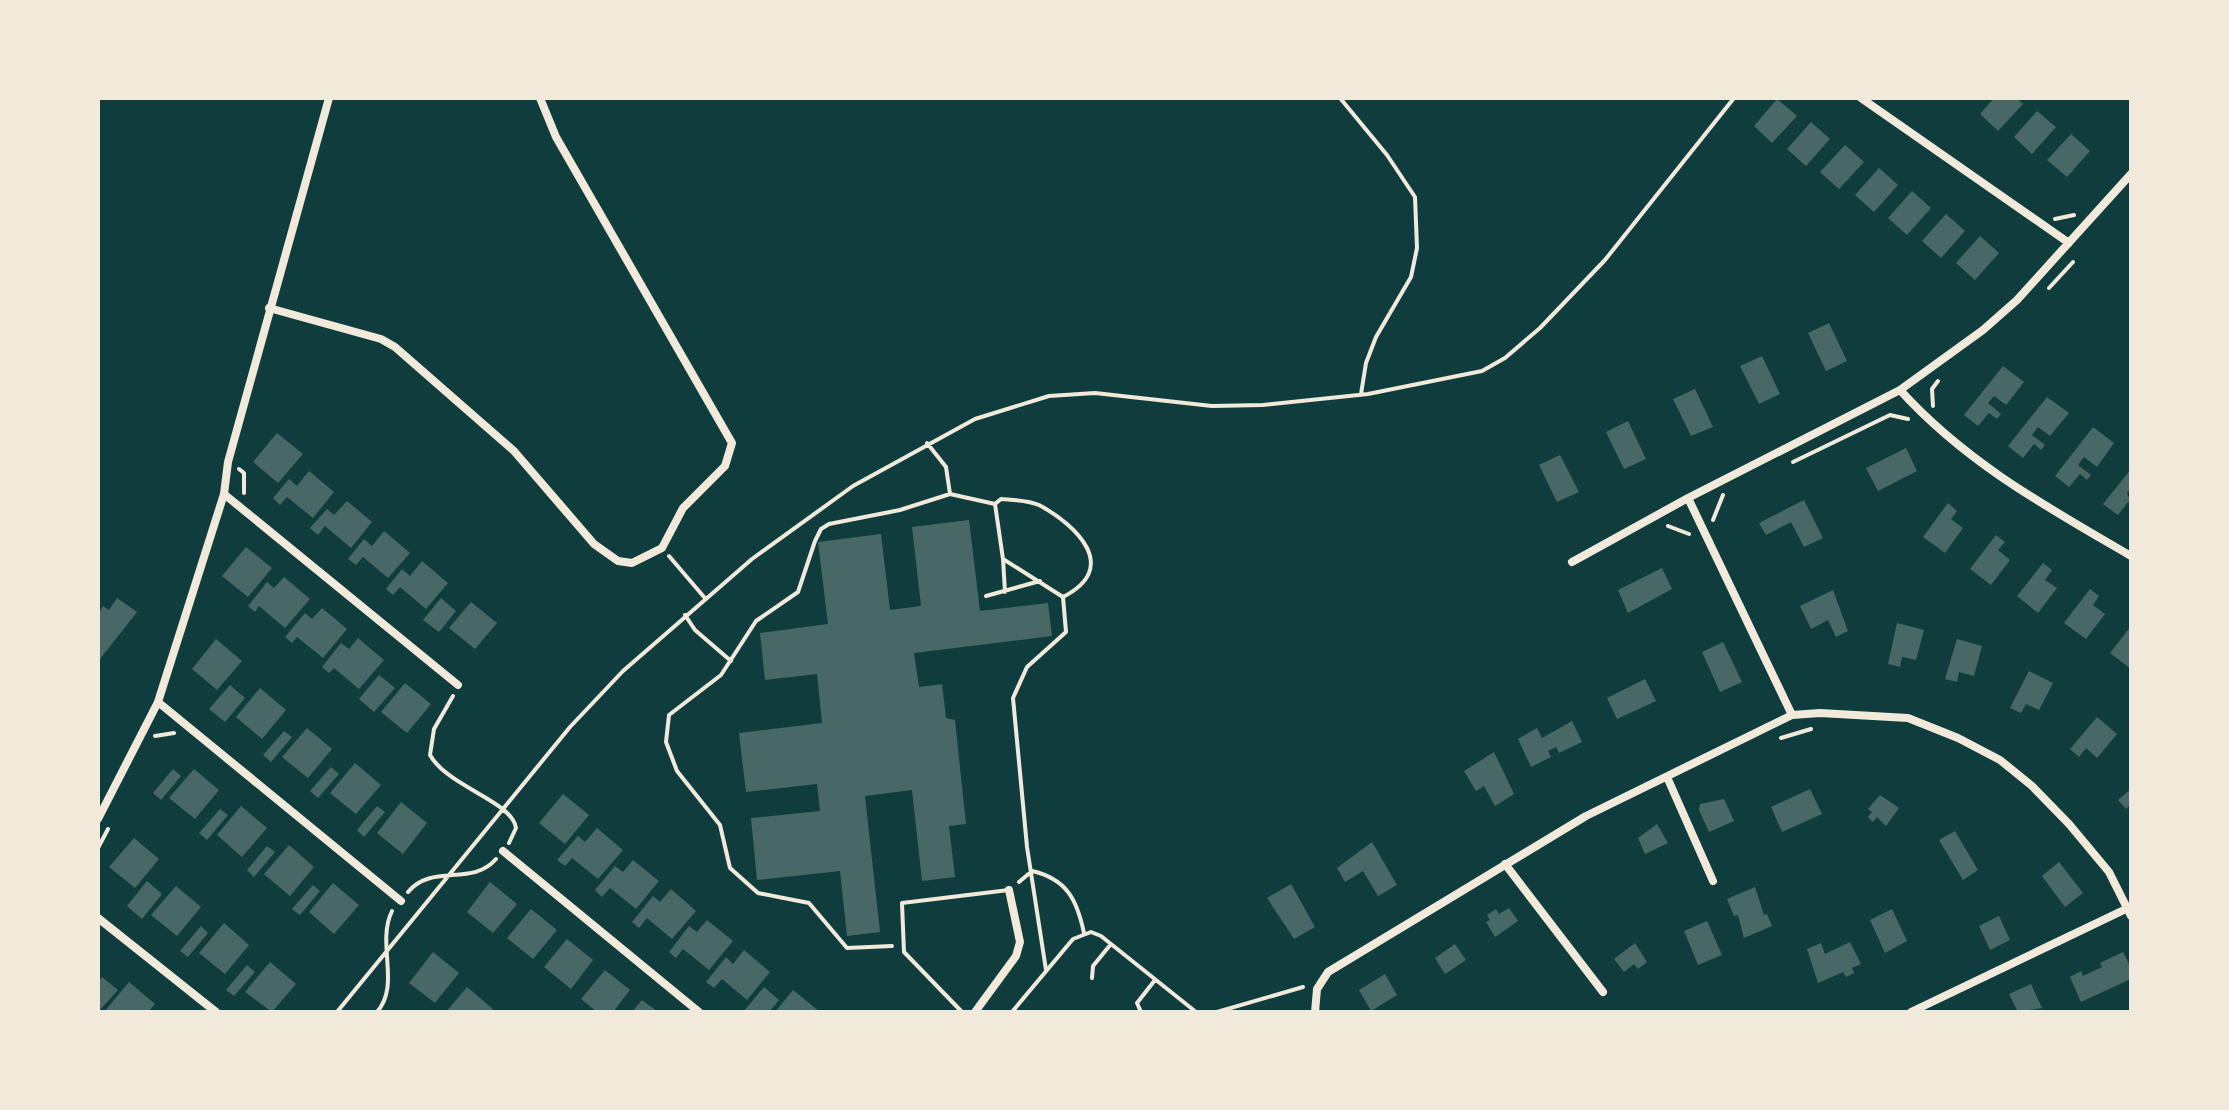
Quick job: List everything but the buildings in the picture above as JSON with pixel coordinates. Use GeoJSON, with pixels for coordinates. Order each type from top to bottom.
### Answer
{"type":"FeatureCollection","features":[{"type":"Feature","properties":{"kind":"street"},"geometry":{"type":"LineString","coordinates":[[98,819],[102,798],[158,702],[224,494],[228,462],[329,98]]}},
{"type":"Feature","properties":{"kind":"street"},"geometry":{"type":"LineString","coordinates":[[269,308],[381,339],[395,347],[514,451],[606,554],[632,563],[662,548],[683,508],[725,466],[732,443],[556,137],[540,98]]}},
{"type":"Feature","properties":{"kind":"street"},"geometry":{"type":"LineString","coordinates":[[1861,98],[2069,243]]}},
{"type":"Feature","properties":{"kind":"street"},"geometry":{"type":"LineString","coordinates":[[1572,562],[1688,498],[1900,390],[1983,330],[2017,300],[2131,174]]}},
{"type":"Feature","properties":{"kind":"street"},"geometry":{"type":"LineString","coordinates":[[1900,390],[1924,416],[2003,481],[2131,556]]}},
{"type":"Feature","properties":{"kind":"street"},"geometry":{"type":"LineString","coordinates":[[224,494],[458,685]]}},
{"type":"Feature","properties":{"kind":"street"},"geometry":{"type":"LineString","coordinates":[[1688,498],[1792,715]]}},
{"type":"Feature","properties":{"kind":"street"},"geometry":{"type":"LineString","coordinates":[[158,702],[401,901]]}},
{"type":"Feature","properties":{"kind":"street"},"geometry":{"type":"LineString","coordinates":[[1315,1012],[1317,989],[1328,972],[1586,816],[1792,715],[1820,713],[1908,718],[1958,738],[2000,760],[2032,786],[2069,824],[2109,872],[2128,913],[1911,1012]]}},
{"type":"Feature","properties":{"kind":"street"},"geometry":{"type":"LineString","coordinates":[[1667,777],[1713,881]]}},
{"type":"Feature","properties":{"kind":"street"},"geometry":{"type":"LineString","coordinates":[[503,851],[699,1012]]}},
{"type":"Feature","properties":{"kind":"street"},"geometry":{"type":"LineString","coordinates":[[1505,864],[1603,992]]}},
{"type":"Feature","properties":{"kind":"street"},"geometry":{"type":"LineString","coordinates":[[975,1012],[1016,956],[1020,942],[1009,890]]}},
{"type":"Feature","properties":{"kind":"street"},"geometry":{"type":"LineString","coordinates":[[98,918],[216,1012]]}},
{"type":"Feature","properties":{"kind":"lane"},"geometry":{"type":"LineString","coordinates":[[962,1012],[904,952],[901,943],[902,903],[1009,890]]}},
{"type":"Feature","properties":{"kind":"path"},"geometry":{"type":"LineString","coordinates":[[1340,98],[1387,155],[1415,197],[1417,248],[1411,277],[1376,337],[1366,363],[1361,395]]}},
{"type":"Feature","properties":{"kind":"path"},"geometry":{"type":"LineString","coordinates":[[337,1012],[587,709],[684,614],[820,508],[927,443],[1002,409],[1072,393],[1119,394],[1237,406],[1361,395],[1482,371],[1505,358],[1540,328],[1605,260],[1734,98]]}},
{"type":"Feature","properties":{"kind":"path"},"geometry":{"type":"LineString","coordinates":[[2041,296],[2074,260]]}},
{"type":"Feature","properties":{"kind":"path"},"geometry":{"type":"LineString","coordinates":[[1789,464],[1890,415],[1914,423],[1933,407],[1932,389],[1943,378]]}},
{"type":"Feature","properties":{"kind":"path"},"geometry":{"type":"LineString","coordinates":[[927,443],[946,467],[950,494]]}},
{"type":"Feature","properties":{"kind":"path"},"geometry":{"type":"LineString","coordinates":[[1716,531],[1713,522],[1718,503],[1723,495],[1736,489]]}},
{"type":"Feature","properties":{"kind":"path"},"geometry":{"type":"LineString","coordinates":[[901,943],[883,948],[847,948],[809,903],[758,893],[730,868],[720,825],[677,771],[666,742],[669,715],[721,675],[756,621],[798,592],[821,529],[839,519],[900,510],[950,494],[995,504]]}},
{"type":"Feature","properties":{"kind":"path"},"geometry":{"type":"LineString","coordinates":[[995,504],[1001,499],[1039,505],[1087,547],[1093,559],[1089,577],[1063,597]]}},
{"type":"Feature","properties":{"kind":"path"},"geometry":{"type":"LineString","coordinates":[[995,504],[1005,592]]}},
{"type":"Feature","properties":{"kind":"path"},"geometry":{"type":"LineString","coordinates":[[662,548],[704,597]]}},
{"type":"Feature","properties":{"kind":"path"},"geometry":{"type":"LineString","coordinates":[[1003,559],[1063,597]]}},
{"type":"Feature","properties":{"kind":"path"},"geometry":{"type":"LineString","coordinates":[[986,596],[1040,581]]}},
{"type":"Feature","properties":{"kind":"path"},"geometry":{"type":"LineString","coordinates":[[1046,970],[1013,698],[1027,667],[1066,632],[1063,597]]}},
{"type":"Feature","properties":{"kind":"path"},"geometry":{"type":"LineString","coordinates":[[684,614],[695,630],[731,661]]}},
{"type":"Feature","properties":{"kind":"path"},"geometry":{"type":"LineString","coordinates":[[377,1012],[388,996],[387,923],[401,901],[417,882],[433,876],[484,870],[503,851],[516,828],[514,818],[503,808],[467,790],[442,770],[430,755],[434,729],[458,685]]}},
{"type":"Feature","properties":{"kind":"path"},"geometry":{"type":"LineString","coordinates":[[1774,740],[1824,728],[1820,713]]}},
{"type":"Feature","properties":{"kind":"path"},"geometry":{"type":"LineString","coordinates":[[1009,890],[1032,871]]}},
{"type":"Feature","properties":{"kind":"path"},"geometry":{"type":"LineString","coordinates":[[1032,871],[1050,875],[1067,888],[1084,933]]}},
{"type":"Feature","properties":{"kind":"path"},"geometry":{"type":"LineString","coordinates":[[1012,1012],[1073,939],[1084,933],[1095,933],[1111,944],[1196,1012]]}},
{"type":"Feature","properties":{"kind":"path"},"geometry":{"type":"LineString","coordinates":[[1092,978],[1093,966],[1111,944]]}},
{"type":"Feature","properties":{"kind":"path"},"geometry":{"type":"LineString","coordinates":[[1141,1012],[1137,1003],[1155,980]]}},
{"type":"Feature","properties":{"kind":"path"},"geometry":{"type":"LineString","coordinates":[[1217,1012],[1306,986],[1317,989]]}}]}
